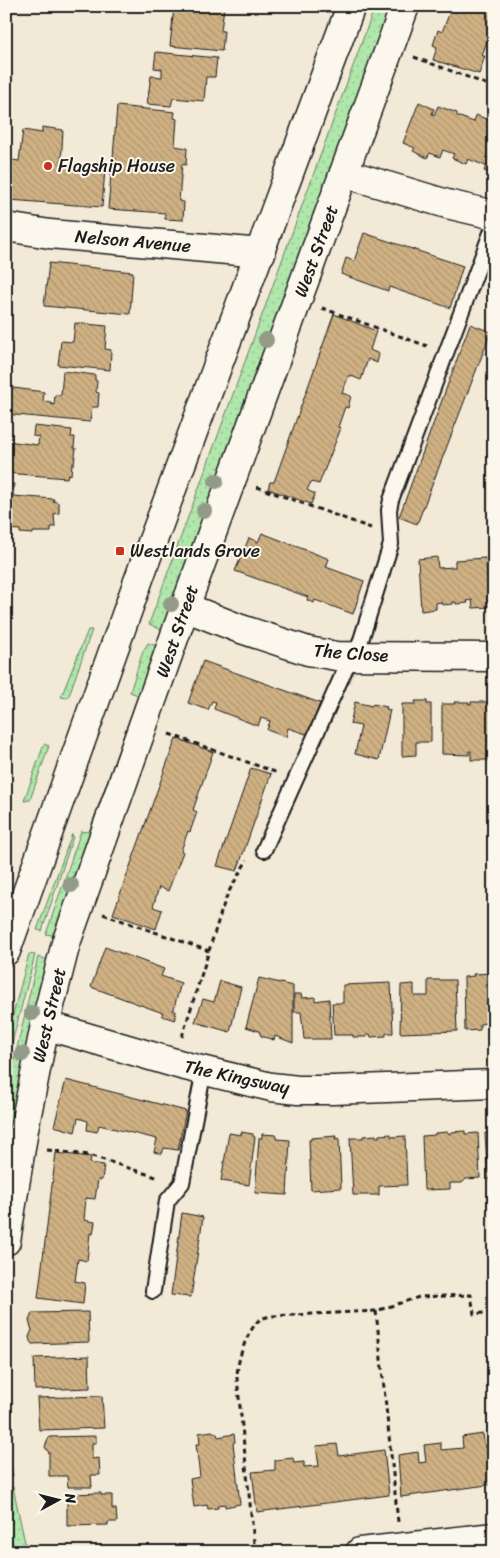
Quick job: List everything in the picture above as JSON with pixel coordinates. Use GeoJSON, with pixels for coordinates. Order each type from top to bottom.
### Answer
{"type":"FeatureCollection","features":[{"type":"Feature","properties":{"kind":"street"},"geometry":{"type":"LineString","coordinates":[[6,951],[162,513],[351,6]]}},
{"type":"Feature","properties":{"kind":"street","name":"West Street"},"geometry":{"type":"LineString","coordinates":[[6,1241],[45,1025],[66,943],[145,725],[185,607],[405,6]]}},
{"type":"Feature","properties":{"kind":"street"},"geometry":{"type":"LineString","coordinates":[[344,173],[447,204],[494,214]]}},
{"type":"Feature","properties":{"kind":"street","name":"Nelson Avenue"},"geometry":{"type":"LineString","coordinates":[[6,227],[50,234],[260,253]]}},
{"type":"Feature","properties":{"kind":"street","name":"The Close"},"geometry":{"type":"LineString","coordinates":[[185,607],[238,628],[308,651],[336,656],[494,657]]}},
{"type":"Feature","properties":{"kind":"street","name":"The Kingsway"},"geometry":{"type":"LineString","coordinates":[[45,1025],[174,1063],[271,1087],[298,1090],[334,1090],[494,1084]]}},
{"type":"Feature","properties":{"kind":"street"},"geometry":{"type":"LineString","coordinates":[[360,1552],[494,1537]]}},
{"type":"Feature","properties":{"kind":"lane"},"geometry":{"type":"LineString","coordinates":[[264,850],[354,656],[391,544],[389,510],[391,500],[494,225]]}},
{"type":"Feature","properties":{"kind":"lane"},"geometry":{"type":"LineString","coordinates":[[153,1291],[167,1201],[182,1183],[204,1070]]}},
{"type":"Feature","properties":{"kind":"path"},"geometry":{"type":"LineString","coordinates":[[390,48],[494,87]]}},
{"type":"Feature","properties":{"kind":"path"},"geometry":{"type":"LineString","coordinates":[[298,299],[446,353]]}},
{"type":"Feature","properties":{"kind":"path"},"geometry":{"type":"LineString","coordinates":[[233,479],[391,536]]}},
{"type":"Feature","properties":{"kind":"path"},"geometry":{"type":"LineString","coordinates":[[145,725],[296,779]]}},
{"type":"Feature","properties":{"kind":"path"},"geometry":{"type":"LineString","coordinates":[[174,1063],[228,893],[242,866],[249,858],[264,850]]}},
{"type":"Feature","properties":{"kind":"path"},"geometry":{"type":"LineString","coordinates":[[79,905],[209,950]]}},
{"type":"Feature","properties":{"kind":"path"},"geometry":{"type":"LineString","coordinates":[[22,1147],[89,1155],[180,1185]]}},
{"type":"Feature","properties":{"kind":"path"},"geometry":{"type":"LineString","coordinates":[[255,1552],[237,1378],[239,1358],[258,1322],[264,1317],[376,1311],[419,1297],[472,1295],[474,1314],[494,1312]]}},
{"type":"Feature","properties":{"kind":"path"},"geometry":{"type":"LineString","coordinates":[[376,1311],[401,1547]]}},
{"type":"Feature","properties":{"kind":"green space"},"geometry":{"type":"Polygon","coordinates":[[[375,6],[395,6],[166,632],[149,624],[375,6]]]}},
{"type":"Feature","properties":{"kind":"green space"},"geometry":{"type":"Polygon","coordinates":[[[88,630],[92,630],[68,698],[61,697],[88,630]]]}},
{"type":"Feature","properties":{"kind":"green space"},"geometry":{"type":"Polygon","coordinates":[[[148,643],[160,647],[56,936],[46,934],[81,831],[89,832],[138,695],[130,692],[143,651],[148,643]]]}},
{"type":"Feature","properties":{"kind":"green space"},"geometry":{"type":"Polygon","coordinates":[[[44,744],[49,746],[30,800],[24,801],[44,744]]]}},
{"type":"Feature","properties":{"kind":"green space"},"geometry":{"type":"Polygon","coordinates":[[[72,834],[73,837],[42,931],[37,930],[72,834]]]}},
{"type":"Feature","properties":{"kind":"green space"},"geometry":{"type":"Polygon","coordinates":[[[29,954],[35,955],[14,1035],[6,1077],[6,1041],[29,954]]]}},
{"type":"Feature","properties":{"kind":"green space"},"geometry":{"type":"Polygon","coordinates":[[[38,957],[49,960],[6,1167],[6,1096],[38,957]]]}},
{"type":"Feature","properties":{"kind":"green space"},"geometry":{"type":"Polygon","coordinates":[[[6,1431],[13,1476],[6,1477],[6,1431]]]}},
{"type":"Feature","properties":{"kind":"green space"},"geometry":{"type":"Polygon","coordinates":[[[13,1487],[26,1547],[17,1547],[10,1543],[6,1522],[6,1488],[13,1487]]]}},
{"type":"Feature","properties":{"kind":"building"},"geometry":{"type":"Polygon","coordinates":[[[174,6],[224,7],[221,31],[224,31],[222,51],[170,46],[174,6]]]}},
{"type":"Feature","properties":{"kind":"building"},"geometry":{"type":"Polygon","coordinates":[[[447,6],[494,6],[494,39],[488,38],[479,74],[433,60],[437,47],[433,45],[438,30],[442,32],[450,12],[445,10],[447,6]]]}},
{"type":"Feature","properties":{"kind":"building"},"geometry":{"type":"Polygon","coordinates":[[[156,52],[217,58],[215,77],[206,77],[204,101],[173,98],[171,106],[147,104],[151,76],[162,77],[162,69],[154,68],[156,52]]]}},
{"type":"Feature","properties":{"kind":"building"},"geometry":{"type":"Polygon","coordinates":[[[419,102],[434,109],[432,114],[434,115],[438,106],[474,122],[476,115],[494,122],[494,174],[484,171],[486,166],[468,159],[466,164],[452,158],[454,154],[443,150],[440,157],[430,153],[427,158],[413,151],[415,148],[403,143],[419,102]]]}},
{"type":"Feature","properties":{"kind":"building"},"geometry":{"type":"Polygon","coordinates":[[[117,106],[175,112],[174,118],[177,119],[175,146],[187,148],[186,165],[182,164],[179,201],[184,202],[183,220],[165,219],[165,213],[108,209],[111,174],[116,174],[116,158],[113,158],[117,106]]]}},
{"type":"Feature","properties":{"kind":"building","name":"Flagship House"},"geometry":{"type":"Polygon","coordinates":[[[42,127],[63,130],[61,164],[105,169],[102,207],[9,200],[12,160],[19,161],[23,130],[42,133],[42,127]]]}},
{"type":"Feature","properties":{"kind":"building"},"geometry":{"type":"Polygon","coordinates":[[[364,233],[463,266],[450,308],[389,287],[388,291],[341,274],[346,258],[354,261],[364,233]]]}},
{"type":"Feature","properties":{"kind":"building"},"geometry":{"type":"Polygon","coordinates":[[[49,263],[133,272],[130,314],[44,306],[49,263]]]}},
{"type":"Feature","properties":{"kind":"building"},"geometry":{"type":"Polygon","coordinates":[[[334,314],[376,331],[370,350],[379,354],[377,363],[368,359],[361,380],[349,375],[342,393],[351,396],[348,408],[345,407],[338,427],[341,428],[319,484],[311,482],[307,490],[315,494],[311,504],[268,489],[270,482],[274,482],[334,314]]]}},
{"type":"Feature","properties":{"kind":"building"},"geometry":{"type":"Polygon","coordinates":[[[75,323],[107,326],[105,349],[111,350],[110,370],[58,365],[61,341],[73,342],[75,323]]]}},
{"type":"Feature","properties":{"kind":"building"},"geometry":{"type":"Polygon","coordinates":[[[470,324],[491,332],[417,524],[399,517],[470,324]]]}},
{"type":"Feature","properties":{"kind":"building"},"geometry":{"type":"Polygon","coordinates":[[[63,371],[95,375],[95,380],[97,381],[96,392],[99,393],[98,407],[92,407],[90,422],[6,414],[6,387],[44,392],[43,401],[51,402],[54,405],[55,395],[61,395],[63,371]]]}},
{"type":"Feature","properties":{"kind":"building"},"geometry":{"type":"Polygon","coordinates":[[[34,426],[72,430],[71,437],[75,437],[74,448],[76,448],[71,475],[68,474],[67,478],[6,473],[7,441],[38,445],[39,437],[33,436],[34,426]]]}},
{"type":"Feature","properties":{"kind":"building"},"geometry":{"type":"Polygon","coordinates":[[[6,483],[14,484],[13,496],[54,499],[53,501],[59,504],[59,513],[54,514],[55,527],[51,527],[51,532],[33,532],[33,534],[20,533],[20,530],[6,529],[6,483]]]}},
{"type":"Feature","properties":{"kind":"building"},"geometry":{"type":"Polygon","coordinates":[[[262,533],[329,559],[326,567],[364,581],[353,614],[315,600],[314,603],[307,600],[308,597],[235,571],[249,538],[258,542],[262,533]]]}},
{"type":"Feature","properties":{"kind":"building"},"geometry":{"type":"Polygon","coordinates":[[[437,557],[438,568],[455,567],[455,560],[486,558],[489,607],[473,608],[472,600],[467,601],[468,603],[456,604],[456,602],[442,605],[441,602],[436,603],[436,609],[421,611],[418,559],[437,557]]]}},
{"type":"Feature","properties":{"kind":"building"},"geometry":{"type":"Polygon","coordinates":[[[203,661],[320,703],[309,735],[288,728],[286,737],[267,730],[270,721],[261,718],[258,726],[214,709],[216,702],[212,701],[208,710],[188,703],[203,661]]]}},
{"type":"Feature","properties":{"kind":"building"},"geometry":{"type":"Polygon","coordinates":[[[415,701],[427,701],[427,704],[431,704],[431,742],[416,742],[416,755],[402,756],[402,704],[416,704],[415,701]]]}},
{"type":"Feature","properties":{"kind":"building"},"geometry":{"type":"Polygon","coordinates":[[[355,702],[387,707],[386,709],[390,710],[379,760],[355,754],[361,726],[350,724],[355,702]]]}},
{"type":"Feature","properties":{"kind":"building"},"geometry":{"type":"Polygon","coordinates":[[[454,702],[469,702],[468,704],[471,704],[471,702],[494,702],[493,760],[471,760],[471,751],[469,751],[469,755],[442,754],[442,704],[455,704],[454,702]]]}},
{"type":"Feature","properties":{"kind":"building"},"geometry":{"type":"Polygon","coordinates":[[[176,738],[213,752],[193,810],[197,812],[190,832],[188,831],[181,851],[183,852],[168,891],[159,887],[153,907],[162,910],[156,929],[113,914],[176,738]]]}},
{"type":"Feature","properties":{"kind":"building"},"geometry":{"type":"Polygon","coordinates":[[[251,768],[271,774],[237,871],[217,866],[251,768]]]}},
{"type":"Feature","properties":{"kind":"building"},"geometry":{"type":"Polygon","coordinates":[[[105,947],[164,969],[161,976],[181,983],[173,1011],[176,1011],[175,1020],[162,1016],[163,1013],[91,987],[105,947]]]}},
{"type":"Feature","properties":{"kind":"building"},"geometry":{"type":"Polygon","coordinates":[[[494,973],[494,1026],[487,1026],[487,1023],[480,1024],[480,1030],[465,1031],[464,977],[474,976],[473,974],[494,973]]]}},
{"type":"Feature","properties":{"kind":"building"},"geometry":{"type":"Polygon","coordinates":[[[259,978],[293,986],[293,1043],[275,1036],[274,1040],[261,1036],[259,1031],[246,1027],[259,978]]]}},
{"type":"Feature","properties":{"kind":"building"},"geometry":{"type":"Polygon","coordinates":[[[428,980],[455,980],[457,1031],[400,1033],[401,985],[414,984],[414,996],[428,996],[428,980]]]}},
{"type":"Feature","properties":{"kind":"building"},"geometry":{"type":"Polygon","coordinates":[[[220,981],[241,987],[230,1032],[195,1022],[203,999],[214,1002],[220,981]]]}},
{"type":"Feature","properties":{"kind":"building"},"geometry":{"type":"Polygon","coordinates":[[[391,983],[393,1033],[386,1033],[386,1036],[371,1037],[370,1034],[367,1034],[367,1037],[334,1035],[332,1003],[343,1003],[343,985],[391,983]]]}},
{"type":"Feature","properties":{"kind":"building"},"geometry":{"type":"Polygon","coordinates":[[[294,994],[301,994],[302,998],[315,997],[315,1001],[329,999],[331,1039],[304,1039],[301,1012],[294,1012],[294,994]]]}},
{"type":"Feature","properties":{"kind":"building"},"geometry":{"type":"Polygon","coordinates":[[[66,1080],[186,1111],[178,1150],[164,1148],[162,1154],[154,1152],[157,1139],[99,1125],[97,1132],[87,1130],[88,1121],[78,1118],[75,1132],[54,1126],[66,1080]]]}},
{"type":"Feature","properties":{"kind":"building"},"geometry":{"type":"Polygon","coordinates":[[[465,1131],[465,1134],[478,1133],[480,1178],[466,1179],[462,1183],[450,1183],[450,1189],[424,1190],[422,1136],[465,1131]]]}},
{"type":"Feature","properties":{"kind":"building"},"geometry":{"type":"Polygon","coordinates":[[[241,1132],[253,1134],[255,1137],[249,1185],[221,1181],[229,1133],[241,1135],[241,1132]]]}},
{"type":"Feature","properties":{"kind":"building"},"geometry":{"type":"Polygon","coordinates":[[[485,1133],[494,1133],[494,1180],[488,1180],[485,1133]]]}},
{"type":"Feature","properties":{"kind":"building"},"geometry":{"type":"Polygon","coordinates":[[[262,1134],[276,1135],[276,1139],[290,1140],[287,1195],[255,1193],[259,1138],[262,1138],[262,1134]]]}},
{"type":"Feature","properties":{"kind":"building"},"geometry":{"type":"Polygon","coordinates":[[[391,1134],[391,1137],[405,1136],[407,1185],[379,1186],[379,1195],[353,1195],[350,1138],[376,1135],[376,1137],[379,1137],[379,1135],[391,1134]]]}},
{"type":"Feature","properties":{"kind":"building"},"geometry":{"type":"Polygon","coordinates":[[[336,1136],[335,1139],[339,1138],[341,1188],[311,1190],[309,1140],[311,1138],[336,1136]]]}},
{"type":"Feature","properties":{"kind":"building"},"geometry":{"type":"Polygon","coordinates":[[[56,1153],[91,1157],[90,1163],[104,1165],[102,1180],[98,1180],[95,1199],[86,1198],[84,1220],[95,1222],[93,1234],[90,1233],[87,1261],[78,1259],[75,1281],[85,1283],[83,1304],[38,1298],[56,1153]]]}},
{"type":"Feature","properties":{"kind":"building"},"geometry":{"type":"Polygon","coordinates":[[[182,1213],[203,1217],[191,1297],[171,1295],[182,1213]]]}},
{"type":"Feature","properties":{"kind":"building"},"geometry":{"type":"Polygon","coordinates":[[[88,1312],[89,1342],[32,1344],[30,1341],[29,1337],[32,1330],[29,1321],[32,1313],[88,1312]]]}},
{"type":"Feature","properties":{"kind":"building"},"geometry":{"type":"Polygon","coordinates":[[[89,1356],[90,1388],[35,1390],[34,1358],[89,1356]]]}},
{"type":"Feature","properties":{"kind":"building"},"geometry":{"type":"Polygon","coordinates":[[[102,1396],[104,1428],[39,1430],[37,1398],[102,1396]]]}},
{"type":"Feature","properties":{"kind":"building"},"geometry":{"type":"Polygon","coordinates":[[[212,1431],[218,1437],[234,1434],[235,1442],[233,1443],[240,1504],[225,1507],[225,1504],[218,1505],[218,1508],[208,1509],[207,1505],[194,1507],[190,1479],[200,1477],[196,1444],[200,1444],[199,1433],[212,1431]]]}},
{"type":"Feature","properties":{"kind":"building"},"geometry":{"type":"Polygon","coordinates":[[[483,1434],[485,1448],[494,1447],[494,1484],[401,1497],[398,1455],[418,1452],[419,1463],[426,1462],[424,1445],[441,1443],[441,1450],[463,1448],[462,1437],[483,1434]]]}},
{"type":"Feature","properties":{"kind":"building"},"geometry":{"type":"Polygon","coordinates":[[[96,1436],[96,1443],[92,1443],[92,1459],[99,1458],[100,1475],[91,1475],[92,1487],[68,1487],[67,1476],[49,1476],[49,1453],[45,1447],[49,1437],[96,1436]]]}},
{"type":"Feature","properties":{"kind":"building"},"geometry":{"type":"Polygon","coordinates":[[[337,1444],[339,1456],[384,1450],[389,1495],[257,1512],[252,1472],[275,1470],[275,1460],[293,1458],[294,1463],[304,1462],[304,1467],[319,1466],[316,1446],[337,1444]]]}},
{"type":"Feature","properties":{"kind":"building"},"geometry":{"type":"Polygon","coordinates":[[[101,1493],[101,1495],[112,1495],[112,1509],[116,1509],[117,1522],[108,1522],[108,1525],[67,1526],[67,1494],[101,1493]]]}},
{"type":"Feature","properties":{"kind":"place","name":"Flagship House"},"geometry":{"type":"Point","coordinates":[48,166]}},
{"type":"Feature","properties":{"kind":"place","name":"Westlands Grove"},"geometry":{"type":"Point","coordinates":[120,551]}}]}
